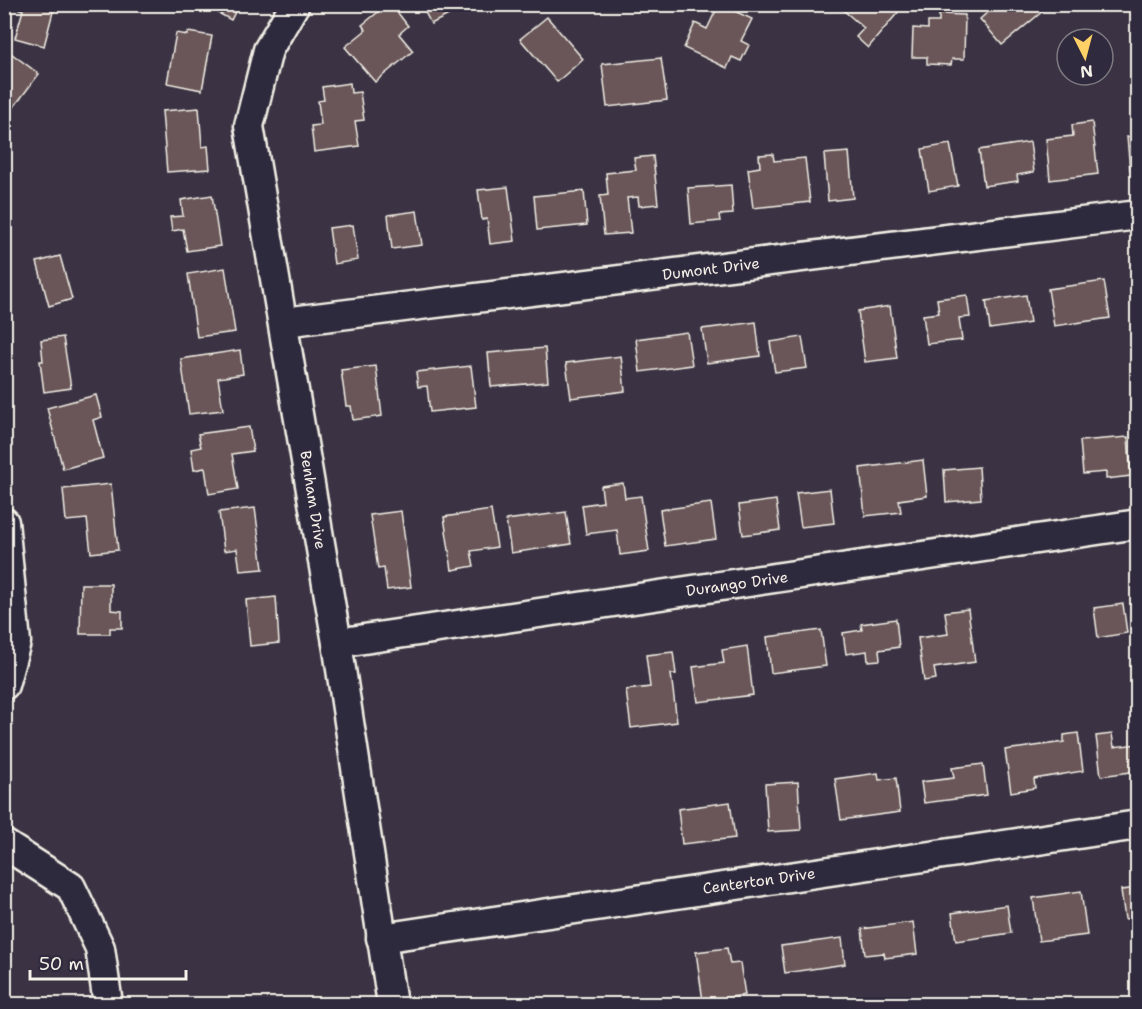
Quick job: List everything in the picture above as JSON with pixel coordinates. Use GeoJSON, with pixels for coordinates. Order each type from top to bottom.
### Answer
{"type":"FeatureCollection","features":[{"type":"Feature","properties":{"kind":"street","name":"Benham Drive"},"geometry":{"type":"LineString","coordinates":[[295,4],[268,50],[249,126],[337,643],[392,1005]]}},
{"type":"Feature","properties":{"kind":"street","name":"Dumont Drive"},"geometry":{"type":"LineString","coordinates":[[284,322],[1137,215]]}},
{"type":"Feature","properties":{"kind":"street"},"geometry":{"type":"LineString","coordinates":[[4,522],[16,642],[4,685]]}},
{"type":"Feature","properties":{"kind":"street","name":"Durango Drive"},"geometry":{"type":"LineString","coordinates":[[337,643],[1137,524]]}},
{"type":"Feature","properties":{"kind":"street","name":"Centerton Drive"},"geometry":{"type":"LineString","coordinates":[[381,938],[1137,825]]}},
{"type":"Feature","properties":{"kind":"street"},"geometry":{"type":"LineString","coordinates":[[4,844],[71,888],[100,948],[108,1005]]}},
{"type":"Feature","properties":{"kind":"building"},"geometry":{"type":"Polygon","coordinates":[[[4,4],[55,4],[44,46],[15,38],[23,10],[4,4]]]}},
{"type":"Feature","properties":{"kind":"building"},"geometry":{"type":"Polygon","coordinates":[[[202,4],[239,4],[231,20],[202,4]]]}},
{"type":"Feature","properties":{"kind":"building"},"geometry":{"type":"Polygon","coordinates":[[[391,4],[408,26],[399,34],[413,51],[375,82],[345,47],[366,30],[362,25],[391,4]]]}},
{"type":"Feature","properties":{"kind":"building"},"geometry":{"type":"Polygon","coordinates":[[[421,4],[470,4],[431,24],[421,4]]]}},
{"type":"Feature","properties":{"kind":"building"},"geometry":{"type":"Polygon","coordinates":[[[719,4],[752,19],[741,41],[749,45],[741,61],[732,57],[727,68],[684,48],[695,23],[707,29],[719,4]]]}},
{"type":"Feature","properties":{"kind":"building"},"geometry":{"type":"Polygon","coordinates":[[[836,4],[905,4],[868,48],[856,37],[864,28],[836,4]]]}},
{"type":"Feature","properties":{"kind":"building"},"geometry":{"type":"Polygon","coordinates":[[[997,4],[1037,4],[1043,11],[1002,45],[980,19],[997,4]]]}},
{"type":"Feature","properties":{"kind":"building"},"geometry":{"type":"Polygon","coordinates":[[[939,14],[965,15],[964,59],[952,59],[951,65],[927,64],[927,57],[912,57],[913,28],[928,29],[928,22],[939,22],[939,14]]]}},
{"type":"Feature","properties":{"kind":"building"},"geometry":{"type":"Polygon","coordinates":[[[547,17],[583,59],[557,82],[520,39],[547,17]]]}},
{"type":"Feature","properties":{"kind":"building"},"geometry":{"type":"Polygon","coordinates":[[[188,32],[212,36],[202,90],[167,83],[176,33],[188,35],[188,32]]]}},
{"type":"Feature","properties":{"kind":"building"},"geometry":{"type":"Polygon","coordinates":[[[8,51],[39,74],[7,116],[4,115],[4,55],[8,51]]]}},
{"type":"Feature","properties":{"kind":"building"},"geometry":{"type":"Polygon","coordinates":[[[661,58],[667,100],[607,107],[602,64],[661,58]]]}},
{"type":"Feature","properties":{"kind":"building"},"geometry":{"type":"Polygon","coordinates":[[[350,83],[351,93],[360,92],[364,120],[355,121],[359,146],[314,152],[311,126],[321,125],[318,101],[324,100],[322,87],[350,83]]]}},
{"type":"Feature","properties":{"kind":"building"},"geometry":{"type":"Polygon","coordinates":[[[199,108],[202,147],[208,146],[210,169],[167,172],[162,111],[199,108]]]}},
{"type":"Feature","properties":{"kind":"building"},"geometry":{"type":"Polygon","coordinates":[[[1092,122],[1098,174],[1050,180],[1046,139],[1073,136],[1072,125],[1092,122]]]}},
{"type":"Feature","properties":{"kind":"building"},"geometry":{"type":"Polygon","coordinates":[[[1138,136],[1138,169],[1130,170],[1127,137],[1138,136]]]}},
{"type":"Feature","properties":{"kind":"building"},"geometry":{"type":"Polygon","coordinates":[[[1030,142],[1034,172],[1017,175],[1018,181],[984,186],[979,150],[1030,142]]]}},
{"type":"Feature","properties":{"kind":"building"},"geometry":{"type":"Polygon","coordinates":[[[950,144],[958,186],[929,191],[922,149],[950,144]]]}},
{"type":"Feature","properties":{"kind":"building"},"geometry":{"type":"Polygon","coordinates":[[[849,152],[853,198],[828,201],[824,154],[849,152]]]}},
{"type":"Feature","properties":{"kind":"building"},"geometry":{"type":"Polygon","coordinates":[[[773,154],[774,161],[805,158],[810,202],[753,208],[748,169],[760,167],[759,155],[773,154]]]}},
{"type":"Feature","properties":{"kind":"building"},"geometry":{"type":"Polygon","coordinates":[[[653,156],[658,204],[639,206],[638,197],[627,198],[631,233],[604,235],[600,196],[608,195],[606,173],[636,170],[634,158],[653,156]]]}},
{"type":"Feature","properties":{"kind":"building"},"geometry":{"type":"Polygon","coordinates":[[[731,185],[733,214],[719,215],[720,221],[691,224],[688,188],[731,185]]]}},
{"type":"Feature","properties":{"kind":"building"},"geometry":{"type":"Polygon","coordinates":[[[508,187],[515,241],[490,244],[487,219],[482,220],[478,190],[508,187]]]}},
{"type":"Feature","properties":{"kind":"building"},"geometry":{"type":"Polygon","coordinates":[[[584,191],[587,225],[537,230],[534,196],[584,191]]]}},
{"type":"Feature","properties":{"kind":"building"},"geometry":{"type":"Polygon","coordinates":[[[212,195],[220,246],[187,251],[183,229],[172,231],[170,217],[183,216],[181,200],[212,195]]]}},
{"type":"Feature","properties":{"kind":"building"},"geometry":{"type":"Polygon","coordinates":[[[417,211],[422,245],[392,249],[388,215],[417,211]]]}},
{"type":"Feature","properties":{"kind":"building"},"geometry":{"type":"Polygon","coordinates":[[[353,225],[358,260],[334,264],[329,228],[353,225]]]}},
{"type":"Feature","properties":{"kind":"building"},"geometry":{"type":"Polygon","coordinates":[[[60,256],[72,299],[49,306],[37,262],[60,256]]]}},
{"type":"Feature","properties":{"kind":"building"},"geometry":{"type":"Polygon","coordinates":[[[225,268],[235,332],[197,337],[188,274],[225,268]]]}},
{"type":"Feature","properties":{"kind":"building"},"geometry":{"type":"Polygon","coordinates":[[[1104,281],[1110,318],[1054,326],[1048,289],[1104,281]]]}},
{"type":"Feature","properties":{"kind":"building"},"geometry":{"type":"Polygon","coordinates":[[[967,295],[970,317],[959,318],[962,340],[927,344],[923,315],[939,313],[937,299],[967,295]]]}},
{"type":"Feature","properties":{"kind":"building"},"geometry":{"type":"Polygon","coordinates":[[[1026,295],[1030,323],[990,329],[986,301],[1026,295]]]}},
{"type":"Feature","properties":{"kind":"building"},"geometry":{"type":"Polygon","coordinates":[[[890,306],[897,358],[865,362],[858,311],[890,306]]]}},
{"type":"Feature","properties":{"kind":"building"},"geometry":{"type":"Polygon","coordinates":[[[756,322],[760,356],[707,363],[702,329],[756,322]]]}},
{"type":"Feature","properties":{"kind":"building"},"geometry":{"type":"Polygon","coordinates":[[[687,332],[692,365],[640,372],[636,339],[687,332]]]}},
{"type":"Feature","properties":{"kind":"building"},"geometry":{"type":"Polygon","coordinates":[[[63,337],[71,388],[44,392],[40,361],[43,361],[41,340],[63,337]]]}},
{"type":"Feature","properties":{"kind":"building"},"geometry":{"type":"Polygon","coordinates":[[[802,337],[807,368],[775,372],[770,342],[802,337]]]}},
{"type":"Feature","properties":{"kind":"building"},"geometry":{"type":"Polygon","coordinates":[[[545,348],[548,382],[491,387],[488,353],[545,348]]]}},
{"type":"Feature","properties":{"kind":"building"},"geometry":{"type":"Polygon","coordinates":[[[240,350],[243,374],[218,378],[223,410],[189,414],[181,359],[240,350]]]}},
{"type":"Feature","properties":{"kind":"building"},"geometry":{"type":"Polygon","coordinates":[[[621,356],[625,391],[571,398],[566,363],[621,356]]]}},
{"type":"Feature","properties":{"kind":"building"},"geometry":{"type":"Polygon","coordinates":[[[376,366],[382,416],[353,420],[351,406],[346,406],[341,370],[376,366]]]}},
{"type":"Feature","properties":{"kind":"building"},"geometry":{"type":"Polygon","coordinates":[[[471,366],[476,407],[430,412],[427,386],[418,387],[416,372],[471,366]]]}},
{"type":"Feature","properties":{"kind":"building"},"geometry":{"type":"Polygon","coordinates":[[[96,395],[102,417],[93,420],[103,458],[63,469],[47,408],[96,395]]]}},
{"type":"Feature","properties":{"kind":"building"},"geometry":{"type":"Polygon","coordinates":[[[249,427],[253,451],[232,454],[238,489],[209,494],[205,468],[194,470],[191,449],[201,447],[198,434],[249,427]]]}},
{"type":"Feature","properties":{"kind":"building"},"geometry":{"type":"Polygon","coordinates":[[[1128,437],[1131,476],[1106,479],[1106,472],[1083,474],[1080,441],[1128,437]]]}},
{"type":"Feature","properties":{"kind":"building"},"geometry":{"type":"Polygon","coordinates":[[[923,460],[927,496],[899,500],[901,512],[865,516],[860,468],[923,460]]]}},
{"type":"Feature","properties":{"kind":"building"},"geometry":{"type":"Polygon","coordinates":[[[979,467],[981,499],[946,502],[944,470],[979,467]]]}},
{"type":"Feature","properties":{"kind":"building"},"geometry":{"type":"Polygon","coordinates":[[[623,483],[625,498],[641,496],[649,551],[620,555],[617,530],[586,534],[582,505],[603,502],[601,486],[623,483]]]}},
{"type":"Feature","properties":{"kind":"building"},"geometry":{"type":"Polygon","coordinates":[[[111,484],[118,550],[91,553],[87,519],[66,521],[63,489],[111,484]]]}},
{"type":"Feature","properties":{"kind":"building"},"geometry":{"type":"Polygon","coordinates":[[[830,489],[834,523],[801,527],[796,493],[830,489]]]}},
{"type":"Feature","properties":{"kind":"building"},"geometry":{"type":"Polygon","coordinates":[[[776,500],[780,530],[743,535],[739,505],[776,500]]]}},
{"type":"Feature","properties":{"kind":"building"},"geometry":{"type":"Polygon","coordinates":[[[711,503],[716,539],[665,546],[660,510],[711,503]]]}},
{"type":"Feature","properties":{"kind":"building"},"geometry":{"type":"Polygon","coordinates":[[[255,508],[263,569],[240,571],[237,549],[224,551],[219,512],[255,508]]]}},
{"type":"Feature","properties":{"kind":"building"},"geometry":{"type":"Polygon","coordinates":[[[491,510],[497,547],[471,551],[474,566],[452,570],[444,517],[491,510]]]}},
{"type":"Feature","properties":{"kind":"building"},"geometry":{"type":"Polygon","coordinates":[[[401,511],[411,587],[387,590],[384,568],[378,569],[370,515],[401,511]]]}},
{"type":"Feature","properties":{"kind":"building"},"geometry":{"type":"Polygon","coordinates":[[[566,512],[571,544],[511,553],[506,520],[566,512]]]}},
{"type":"Feature","properties":{"kind":"building"},"geometry":{"type":"Polygon","coordinates":[[[81,584],[111,584],[111,610],[122,611],[122,628],[110,628],[110,634],[80,634],[81,584]]]}},
{"type":"Feature","properties":{"kind":"building"},"geometry":{"type":"Polygon","coordinates":[[[276,597],[279,643],[250,646],[246,600],[276,597]]]}},
{"type":"Feature","properties":{"kind":"building"},"geometry":{"type":"Polygon","coordinates":[[[1123,604],[1127,633],[1098,638],[1094,608],[1123,604]]]}},
{"type":"Feature","properties":{"kind":"building"},"geometry":{"type":"Polygon","coordinates":[[[968,609],[975,662],[934,668],[936,679],[924,681],[918,638],[948,634],[945,612],[968,609]]]}},
{"type":"Feature","properties":{"kind":"building"},"geometry":{"type":"Polygon","coordinates":[[[896,619],[899,647],[879,650],[880,660],[868,661],[867,651],[846,654],[843,633],[862,630],[861,624],[896,619]]]}},
{"type":"Feature","properties":{"kind":"building"},"geometry":{"type":"Polygon","coordinates":[[[821,630],[826,666],[771,673],[767,637],[821,630]]]}},
{"type":"Feature","properties":{"kind":"building"},"geometry":{"type":"Polygon","coordinates":[[[747,646],[753,695],[698,702],[693,667],[724,663],[722,650],[747,646]]]}},
{"type":"Feature","properties":{"kind":"building"},"geometry":{"type":"Polygon","coordinates":[[[673,652],[676,674],[671,674],[677,722],[631,728],[626,690],[650,687],[646,655],[673,652]]]}},
{"type":"Feature","properties":{"kind":"building"},"geometry":{"type":"Polygon","coordinates":[[[1078,733],[1083,771],[1034,779],[1035,788],[1011,792],[1005,750],[1064,742],[1064,735],[1078,733]]]}},
{"type":"Feature","properties":{"kind":"building"},"geometry":{"type":"Polygon","coordinates":[[[1112,734],[1114,747],[1137,744],[1138,771],[1101,776],[1096,736],[1112,734]]]}},
{"type":"Feature","properties":{"kind":"building"},"geometry":{"type":"Polygon","coordinates":[[[983,764],[987,795],[924,803],[921,782],[954,778],[952,768],[983,764]]]}},
{"type":"Feature","properties":{"kind":"building"},"geometry":{"type":"Polygon","coordinates":[[[878,773],[879,780],[896,778],[900,812],[841,820],[835,779],[878,773]]]}},
{"type":"Feature","properties":{"kind":"building"},"geometry":{"type":"Polygon","coordinates":[[[798,782],[801,830],[768,832],[765,784],[798,782]]]}},
{"type":"Feature","properties":{"kind":"building"},"geometry":{"type":"Polygon","coordinates":[[[730,802],[735,838],[682,844],[678,809],[730,802]]]}},
{"type":"Feature","properties":{"kind":"building"},"geometry":{"type":"Polygon","coordinates":[[[1138,888],[1138,917],[1125,919],[1121,890],[1138,888]]]}},
{"type":"Feature","properties":{"kind":"building"},"geometry":{"type":"Polygon","coordinates":[[[1081,891],[1087,935],[1039,941],[1033,898],[1081,891]]]}},
{"type":"Feature","properties":{"kind":"building"},"geometry":{"type":"Polygon","coordinates":[[[1007,905],[1011,933],[956,941],[952,913],[1007,905]]]}},
{"type":"Feature","properties":{"kind":"building"},"geometry":{"type":"Polygon","coordinates":[[[913,922],[917,954],[885,958],[884,953],[865,955],[862,929],[913,922]]]}},
{"type":"Feature","properties":{"kind":"building"},"geometry":{"type":"Polygon","coordinates":[[[842,938],[845,964],[785,973],[781,946],[842,938]]]}},
{"type":"Feature","properties":{"kind":"building"},"geometry":{"type":"Polygon","coordinates":[[[727,948],[730,964],[740,963],[745,995],[703,1001],[696,952],[727,948]]]}}]}
